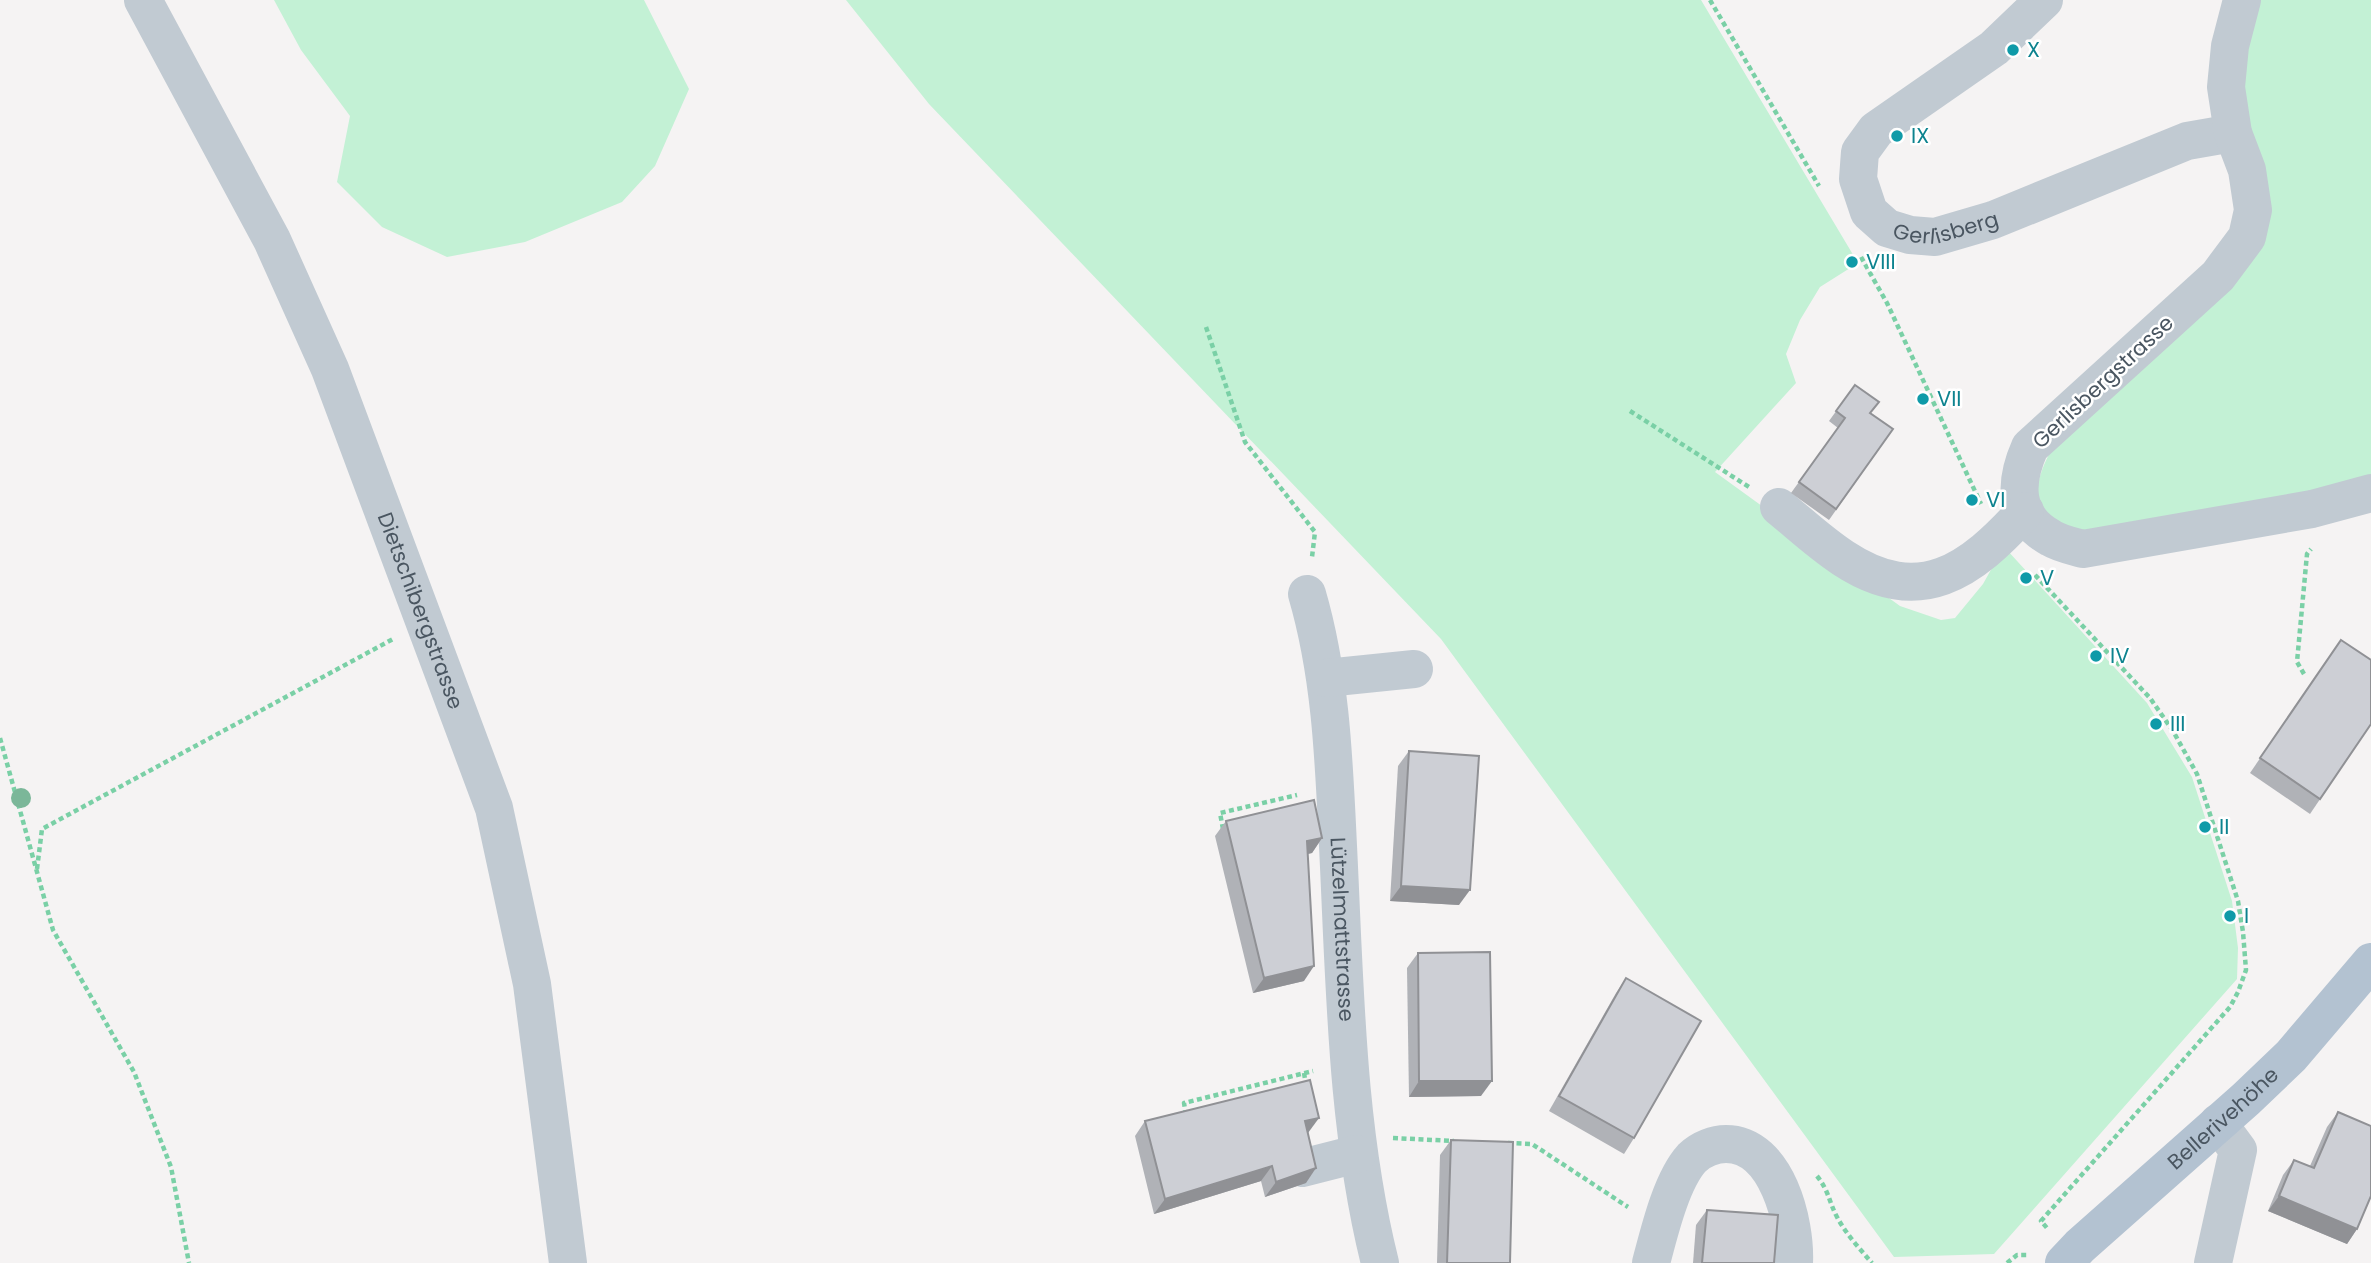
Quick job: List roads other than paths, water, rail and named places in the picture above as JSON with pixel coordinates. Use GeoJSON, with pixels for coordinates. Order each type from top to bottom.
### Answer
{"type":"FeatureCollection","features":[{"type":"Feature","properties":{"kind":"main road","name":"Bellerivehöhe"},"geometry":{"type":"LineString","coordinates":[[2064,1252],[2218,1123],[2291,1056],[2371,962]]}},
{"type":"Feature","properties":{"kind":"street","name":"Dietschibergstrasse"},"geometry":{"type":"LineString","coordinates":[[143,0],[272,240],[330,369],[494,808],[532,984],[568,1263]]}},
{"type":"Feature","properties":{"kind":"street","name":"Gerlisberg"},"geometry":{"type":"LineString","coordinates":[[2045,0],[1994,48],[1876,130],[1860,152],[1858,179],[1869,212],[1886,228],[1910,235],[1935,237],[1993,220],[2187,141],[2233,133]]}},
{"type":"Feature","properties":{"kind":"street","name":"Gerlisbergstrasse"},"geometry":{"type":"LineString","coordinates":[[2013,524],[2019,500],[2020,470],[2030,447],[2218,276],[2247,237],[2253,211],[2247,170],[2233,133],[2225,87],[2230,46],[2242,0]]}},
{"type":"Feature","properties":{"kind":"street"},"geometry":{"type":"LineString","coordinates":[[1779,507],[1842,558],[1869,573],[1901,582],[1942,578],[1964,568],[2013,524],[2031,524],[2053,540],[2083,549],[2312,509],[2371,493]]}},
{"type":"Feature","properties":{"kind":"street","name":"Lützelmattstrasse"},"geometry":{"type":"LineString","coordinates":[[1307,594],[1320,637],[1326,678],[1335,787],[1325,900],[1349,1062],[1373,1146],[1380,1263]]}},
{"type":"Feature","properties":{"kind":"street"},"geometry":{"type":"LineString","coordinates":[[1326,678],[1414,669]]}},
{"type":"Feature","properties":{"kind":"street"},"geometry":{"type":"LineString","coordinates":[[2213,1263],[2238,1150],[2218,1123]]}},
{"type":"Feature","properties":{"kind":"street"},"geometry":{"type":"LineString","coordinates":[[1656,1246],[1674,1189],[1693,1157],[1713,1145],[1730,1144],[1751,1149],[1767,1165],[1783,1193],[1795,1251],[1794,1263]]}},
{"type":"Feature","properties":{"kind":"street"},"geometry":{"type":"LineString","coordinates":[[1302,1168],[1373,1146]]}},
{"type":"Feature","properties":{"kind":"place","name":"X"},"geometry":{"type":"Point","coordinates":[2013,50]}},
{"type":"Feature","properties":{"kind":"place","name":"IX"},"geometry":{"type":"Point","coordinates":[1897,136]}},
{"type":"Feature","properties":{"kind":"place","name":"VIII"},"geometry":{"type":"Point","coordinates":[1852,262]}},
{"type":"Feature","properties":{"kind":"place","name":"VII"},"geometry":{"type":"Point","coordinates":[1923,399]}},
{"type":"Feature","properties":{"kind":"place","name":"VI"},"geometry":{"type":"Point","coordinates":[1972,500]}},
{"type":"Feature","properties":{"kind":"place","name":"V"},"geometry":{"type":"Point","coordinates":[2026,578]}},
{"type":"Feature","properties":{"kind":"place","name":"IV"},"geometry":{"type":"Point","coordinates":[2096,656]}},
{"type":"Feature","properties":{"kind":"place","name":"III"},"geometry":{"type":"Point","coordinates":[2156,724]}},
{"type":"Feature","properties":{"kind":"place","name":"II"},"geometry":{"type":"Point","coordinates":[2205,827]}},
{"type":"Feature","properties":{"kind":"place","name":"I"},"geometry":{"type":"Point","coordinates":[2230,916]}}]}
